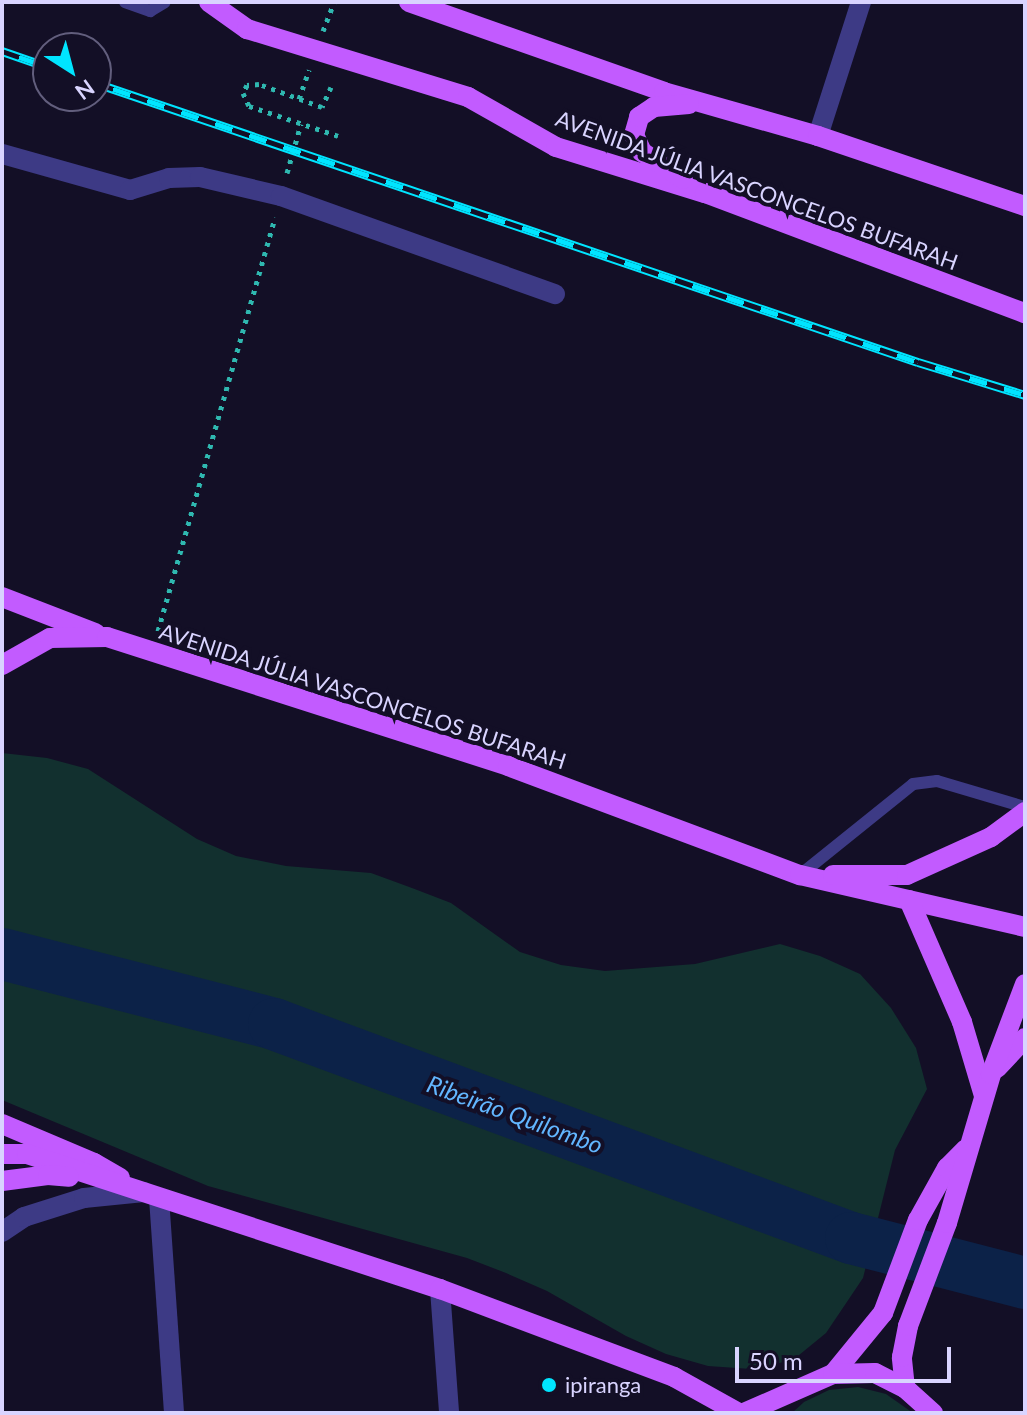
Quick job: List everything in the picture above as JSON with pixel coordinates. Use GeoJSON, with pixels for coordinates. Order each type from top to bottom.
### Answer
{"type":"FeatureCollection","features":[{"type":"Feature","properties":{"kind":"main road","name":"AVENIDA JÚLIA VASCONCELOS BUFARAH"},"geometry":{"type":"LineString","coordinates":[[209,2],[247,29],[468,97],[556,147],[705,193],[1025,313]]}},
{"type":"Feature","properties":{"kind":"main road"},"geometry":{"type":"LineString","coordinates":[[409,2],[709,105],[818,136],[1025,206]]}},
{"type":"Feature","properties":{"kind":"main road"},"geometry":{"type":"LineString","coordinates":[[705,193],[642,152],[634,135],[639,117],[654,107],[709,105]]}},
{"type":"Feature","properties":{"kind":"main road"},"geometry":{"type":"LineString","coordinates":[[2,597],[107,637]]}},
{"type":"Feature","properties":{"kind":"main road","name":"AVENIDA JÚLIA VASCONCELOS BUFARAH"},"geometry":{"type":"LineString","coordinates":[[2,665],[50,638],[107,637],[508,766],[800,875],[1025,927]]}},
{"type":"Feature","properties":{"kind":"main road","name":"AVENIDA JÚLIA VASCONCELOS BUFARAH"},"geometry":{"type":"LineString","coordinates":[[800,875],[907,875],[991,837],[1025,810]]}},
{"type":"Feature","properties":{"kind":"main road"},"geometry":{"type":"LineString","coordinates":[[909,900],[962,1022],[984,1096]]}},
{"type":"Feature","properties":{"kind":"main road"},"geometry":{"type":"LineString","coordinates":[[905,1388],[902,1357],[908,1326],[947,1223],[967,1147],[1025,984]]}},
{"type":"Feature","properties":{"kind":"main road"},"geometry":{"type":"LineString","coordinates":[[991,1074],[1025,1038]]}},
{"type":"Feature","properties":{"kind":"main road"},"geometry":{"type":"LineString","coordinates":[[2,1124],[94,1163],[152,1195]]}},
{"type":"Feature","properties":{"kind":"main road"},"geometry":{"type":"LineString","coordinates":[[833,1374],[883,1313],[918,1220],[947,1168],[967,1147]]}},
{"type":"Feature","properties":{"kind":"main road"},"geometry":{"type":"LineString","coordinates":[[2,1154],[27,1154],[440,1289],[674,1377],[741,1413],[833,1374],[875,1373],[905,1388],[933,1413]]}},
{"type":"Feature","properties":{"kind":"main road"},"geometry":{"type":"LineString","coordinates":[[2,1181],[48,1175],[95,1178]]}},
{"type":"Feature","properties":{"kind":"street"},"geometry":{"type":"LineString","coordinates":[[818,136],[861,2]]}},
{"type":"Feature","properties":{"kind":"street"},"geometry":{"type":"LineString","coordinates":[[2,154],[130,190],[169,178],[200,177],[281,196],[555,294]]}},
{"type":"Feature","properties":{"kind":"street"},"geometry":{"type":"LineString","coordinates":[[2,1232],[24,1217],[84,1198],[152,1195],[174,1413]]}},
{"type":"Feature","properties":{"kind":"street"},"geometry":{"type":"LineString","coordinates":[[440,1289],[449,1413]]}},
{"type":"Feature","properties":{"kind":"lane"},"geometry":{"type":"LineString","coordinates":[[125,2],[150,11],[165,2]]}},
{"type":"Feature","properties":{"kind":"lane"},"geometry":{"type":"LineString","coordinates":[[800,875],[913,784],[937,781],[1025,810]]}},
{"type":"Feature","properties":{"kind":"path"},"geometry":{"type":"LineString","coordinates":[[331,87],[322,107],[259,84],[247,85],[243,93],[249,106],[338,136]]}},
{"type":"Feature","properties":{"kind":"path"},"geometry":{"type":"LineString","coordinates":[[152,653],[301,124]]}},
{"type":"Feature","properties":{"kind":"green space"},"geometry":{"type":"Polygon","coordinates":[[[2,753],[47,758],[88,769],[197,839],[236,856],[286,866],[371,873],[412,888],[451,903],[520,952],[561,965],[605,971],[695,964],[780,944],[820,956],[860,974],[891,1008],[916,1048],[927,1089],[895,1150],[863,1278],[826,1333],[793,1360],[751,1369],[708,1366],[666,1354],[626,1336],[547,1291],[467,1258],[208,1186],[2,1100],[2,753]]]}},
{"type":"Feature","properties":{"kind":"green space"},"geometry":{"type":"Polygon","coordinates":[[[858,1387],[886,1394],[913,1413],[792,1413],[804,1402],[829,1390],[858,1387]]]}},
{"type":"Feature","properties":{"kind":"waterway","name":"Ribeirão Quilombo"},"geometry":{"type":"LineString","coordinates":[[2,954],[274,1024],[851,1238],[1025,1283]]}},
{"type":"Feature","properties":{"kind":"railway"},"geometry":{"type":"LineString","coordinates":[[2,51],[32,61]]}},
{"type":"Feature","properties":{"kind":"railway"},"geometry":{"type":"LineString","coordinates":[[112,88],[918,362],[1025,395]]}},
{"type":"Feature","properties":{"kind":"place","name":"ipiranga"},"geometry":{"type":"Point","coordinates":[549,1385]}}]}
